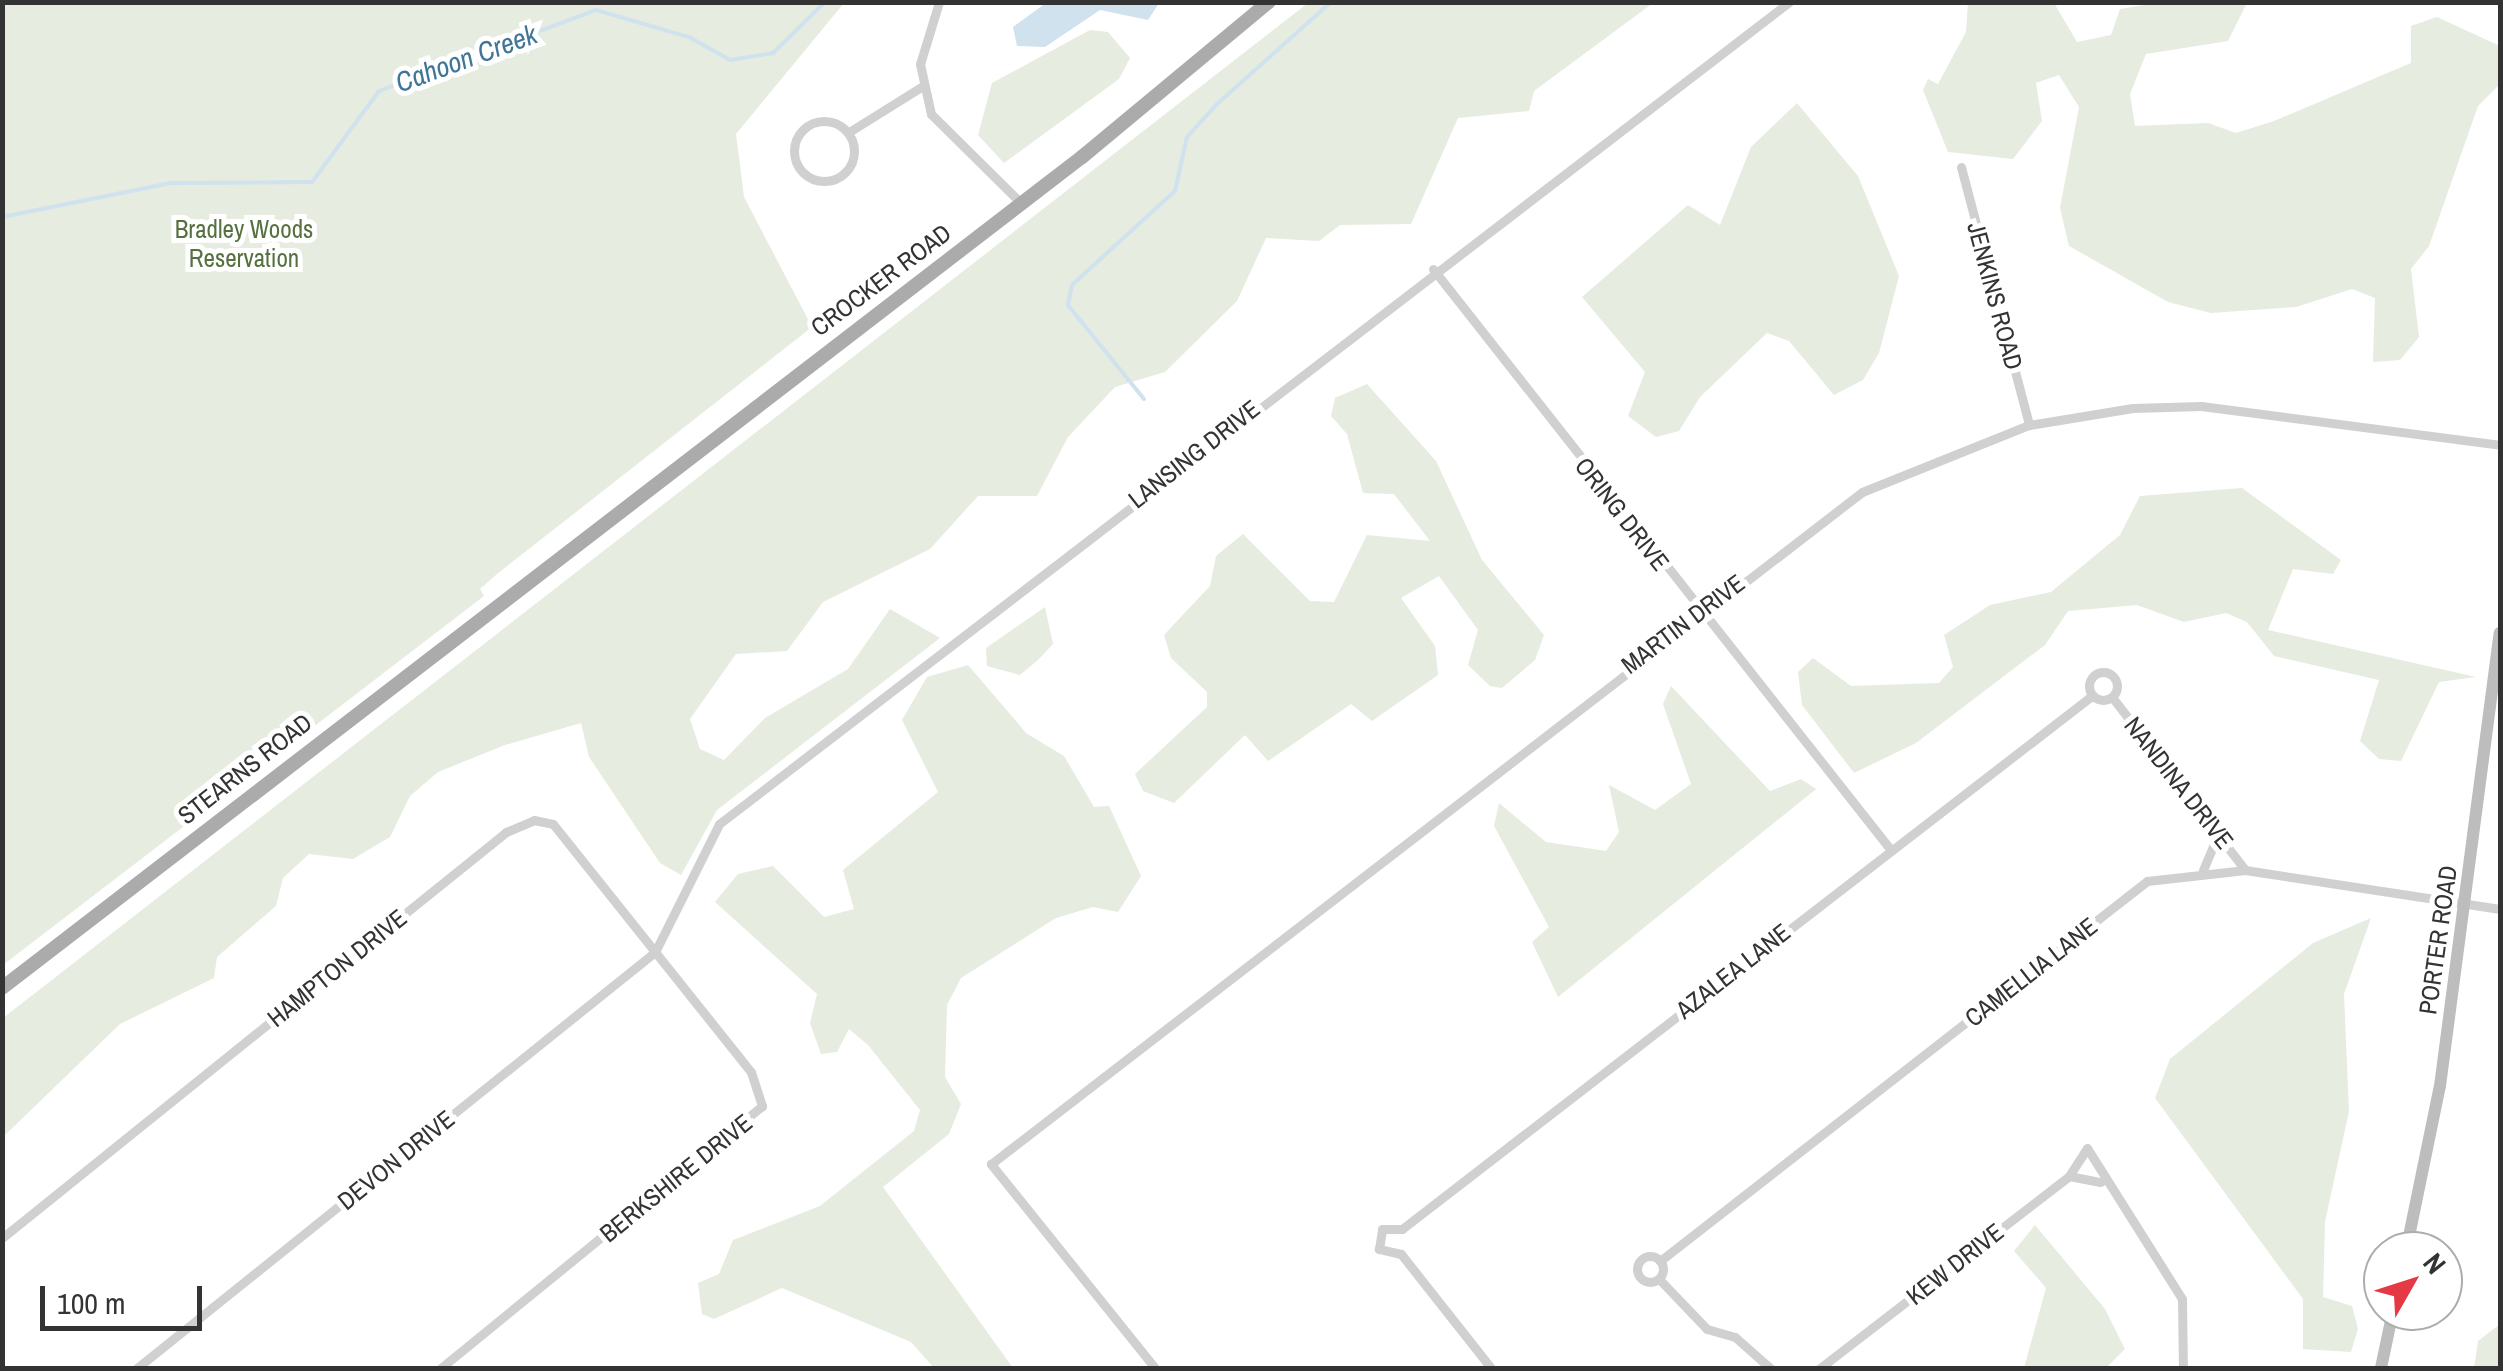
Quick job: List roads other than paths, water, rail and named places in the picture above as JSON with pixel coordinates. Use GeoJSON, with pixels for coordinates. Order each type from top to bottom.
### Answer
{"type":"FeatureCollection","features":[{"type":"Feature","properties":{"kind":"main road","name":"CROCKER ROAD"},"geometry":{"type":"LineString","coordinates":[[514,585],[1021,203],[1268,2]]}},
{"type":"Feature","properties":{"kind":"main road","name":"STEARNS ROAD"},"geometry":{"type":"LineString","coordinates":[[2,988],[514,585]]}},
{"type":"Feature","properties":{"kind":"main road","name":"PORTER ROAD"},"geometry":{"type":"LineString","coordinates":[[2409,1231],[2466,896],[2500,633]]}},
{"type":"Feature","properties":{"kind":"main road"},"geometry":{"type":"LineString","coordinates":[[2382,1368],[2390,1331]]}},
{"type":"Feature","properties":{"kind":"street"},"geometry":{"type":"LineString","coordinates":[[939,2],[921,87],[946,134],[1021,203]]}},
{"type":"Feature","properties":{"kind":"street","name":"LANSING DRIVE"},"geometry":{"type":"LineString","coordinates":[[656,952],[719,824],[1433,270],[1788,2]]}},
{"type":"Feature","properties":{"kind":"street"},"geometry":{"type":"LineString","coordinates":[[849,132],[853,161],[842,176],[813,179],[798,166],[794,147],[812,123],[849,132],[921,87]]}},
{"type":"Feature","properties":{"kind":"street","name":"JENKINS ROAD"},"geometry":{"type":"LineString","coordinates":[[1961,167],[2029,425]]}},
{"type":"Feature","properties":{"kind":"street","name":"ORING DRIVE"},"geometry":{"type":"LineString","coordinates":[[1433,270],[1890,848]]}},
{"type":"Feature","properties":{"kind":"street","name":"MARTIN DRIVE"},"geometry":{"type":"LineString","coordinates":[[1155,1368],[991,1164],[1699,611],[1862,492],[2029,425],[2200,406],[2500,445]]}},
{"type":"Feature","properties":{"kind":"street","name":"NANDINA DRIVE"},"geometry":{"type":"LineString","coordinates":[[2093,694],[2090,681],[2105,672],[2117,685],[2112,697],[2246,870]]}},
{"type":"Feature","properties":{"kind":"street"},"geometry":{"type":"LineString","coordinates":[[2093,694],[2112,697]]}},
{"type":"Feature","properties":{"kind":"street","name":"AZALEA LANE"},"geometry":{"type":"LineString","coordinates":[[1401,1254],[1384,1253],[1376,1238],[1388,1226],[1402,1229],[2093,694]]}},
{"type":"Feature","properties":{"kind":"street","name":"HAMPTON DRIVE"},"geometry":{"type":"LineString","coordinates":[[2,1238],[521,823],[553,824],[656,952]]}},
{"type":"Feature","properties":{"kind":"street"},"geometry":{"type":"LineString","coordinates":[[2203,870],[2218,834]]}},
{"type":"Feature","properties":{"kind":"street","name":"CAMELLIA LANE"},"geometry":{"type":"LineString","coordinates":[[1660,1261],[2147,881],[2203,870],[2246,870],[2466,896],[2500,908]]}},
{"type":"Feature","properties":{"kind":"street","name":"DEVON DRIVE"},"geometry":{"type":"LineString","coordinates":[[137,1368],[656,952]]}},
{"type":"Feature","properties":{"kind":"street","name":"BERKSHIRE DRIVE"},"geometry":{"type":"LineString","coordinates":[[440,1368],[762,1106],[752,1072],[656,952]]}},
{"type":"Feature","properties":{"kind":"street","name":"KEW DRIVE"},"geometry":{"type":"LineString","coordinates":[[1820,1368],[2069,1176],[2079,1152],[2094,1152],[2100,1182]]}},
{"type":"Feature","properties":{"kind":"street"},"geometry":{"type":"LineString","coordinates":[[2069,1176],[2100,1182],[2182,1298],[2183,1368]]}},
{"type":"Feature","properties":{"kind":"street"},"geometry":{"type":"LineString","coordinates":[[1402,1229],[1401,1254],[1491,1368]]}},
{"type":"Feature","properties":{"kind":"street"},"geometry":{"type":"LineString","coordinates":[[1659,1279],[1643,1281],[1636,1268],[1647,1256],[1660,1261],[1659,1279],[1707,1329],[1736,1337],[1770,1368]]}},
{"type":"Feature","properties":{"kind":"water"},"geometry":{"type":"Polygon","coordinates":[[[1046,3],[1159,3],[1148,20],[1100,10],[1045,47],[1017,46],[1013,27],[1046,3]]]}},
{"type":"Feature","properties":{"kind":"waterway","name":"Cahoon Creek"},"geometry":{"type":"LineString","coordinates":[[2,217],[170,183],[312,182],[379,91],[596,10],[689,37],[730,60],[773,53],[825,2]]}},
{"type":"Feature","properties":{"kind":"waterway"},"geometry":{"type":"LineString","coordinates":[[1144,399],[1068,305],[1072,285],[1175,191],[1187,137],[1217,104],[1331,2]]}},
{"type":"Feature","properties":{"kind":"park label","name":"Bradley Woods Reservation"},"geometry":{"type":"Point","coordinates":[244,244]}}]}
